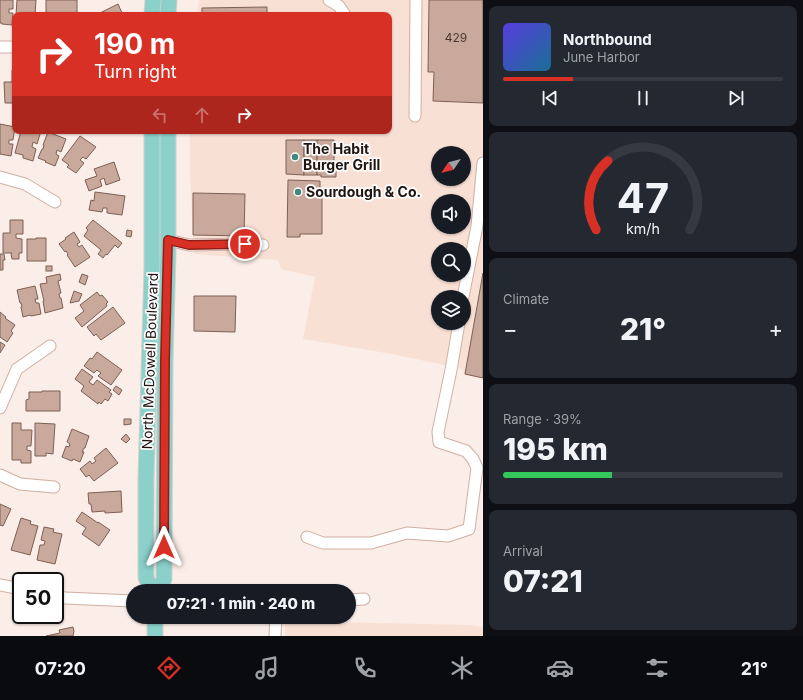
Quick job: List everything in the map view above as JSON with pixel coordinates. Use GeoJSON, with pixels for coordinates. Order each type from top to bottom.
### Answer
{"type":"FeatureCollection","features":[{"type":"Feature","properties":{"kind":"main road"},"geometry":{"type":"LineString","coordinates":[[152,12],[153,0]]}},
{"type":"Feature","properties":{"kind":"main road"},"geometry":{"type":"LineString","coordinates":[[168,12],[169,0]]}},
{"type":"Feature","properties":{"kind":"main road","name":"North McDowell Boulevard"},"geometry":{"type":"LineString","coordinates":[[148,584],[146,577],[146,479],[152,273],[152,134]]}},
{"type":"Feature","properties":{"kind":"main road","name":"North McDowell Boulevard"},"geometry":{"type":"LineString","coordinates":[[162,584],[164,579],[168,134]]}},
{"type":"Feature","properties":{"kind":"main road"},"geometry":{"type":"LineString","coordinates":[[155,624],[155,636]]}},
{"type":"Feature","properties":{"kind":"street"},"geometry":{"type":"LineString","coordinates":[[329,0],[339,6],[343,12]]}},
{"type":"Feature","properties":{"kind":"street"},"geometry":{"type":"LineString","coordinates":[[415,116],[416,0]]}},
{"type":"Feature","properties":{"kind":"street"},"geometry":{"type":"LineString","coordinates":[[0,47],[12,47]]}},
{"type":"Feature","properties":{"kind":"street"},"geometry":{"type":"LineString","coordinates":[[465,290],[477,226],[483,163]]}},
{"type":"Feature","properties":{"kind":"street"},"geometry":{"type":"LineString","coordinates":[[0,177],[25,184],[55,202]]}},
{"type":"Feature","properties":{"kind":"street"},"geometry":{"type":"LineString","coordinates":[[168,240],[189,245],[263,245]]}},
{"type":"Feature","properties":{"kind":"street"},"geometry":{"type":"LineString","coordinates":[[306,537],[323,543],[371,543],[407,534],[448,536],[468,529],[477,468],[473,459],[466,451],[439,442],[438,432],[458,330]]}},
{"type":"Feature","properties":{"kind":"street"},"geometry":{"type":"LineString","coordinates":[[0,408],[17,369],[50,346]]}},
{"type":"Feature","properties":{"kind":"street"},"geometry":{"type":"LineString","coordinates":[[0,475],[20,484],[54,487]]}},
{"type":"Feature","properties":{"kind":"street"},"geometry":{"type":"LineString","coordinates":[[0,585],[12,587]]}},
{"type":"Feature","properties":{"kind":"street"},"geometry":{"type":"LineString","coordinates":[[64,598],[126,601]]}},
{"type":"Feature","properties":{"kind":"street"},"geometry":{"type":"LineString","coordinates":[[356,600],[364,599]]}},
{"type":"Feature","properties":{"kind":"street"},"geometry":{"type":"LineString","coordinates":[[275,636],[276,624]]}},
{"type":"Feature","properties":{"kind":"shaded area"},"geometry":{"type":"Polygon","coordinates":[[[199,0],[483,0],[483,378],[464,375],[463,369],[392,354],[303,339],[315,277],[281,269],[278,260],[194,254],[190,176],[190,134],[392,134],[392,12],[197,12],[199,0]]]}},
{"type":"Feature","properties":{"kind":"shaded area"},"geometry":{"type":"Polygon","coordinates":[[[356,623],[470,625],[483,627],[483,636],[285,636],[285,624],[356,624],[356,623]]]}},
{"type":"Feature","properties":{"kind":"building"},"geometry":{"type":"Polygon","coordinates":[[[0,0],[13,0],[13,9],[9,9],[9,13],[12,13],[12,25],[0,23],[0,0]]]}},
{"type":"Feature","properties":{"kind":"building"},"geometry":{"type":"Polygon","coordinates":[[[17,0],[36,0],[35,12],[16,12],[17,0]]]}},
{"type":"Feature","properties":{"kind":"building"},"geometry":{"type":"Polygon","coordinates":[[[46,0],[77,0],[77,12],[46,12],[46,0]]]}},
{"type":"Feature","properties":{"kind":"building"},"geometry":{"type":"Polygon","coordinates":[[[429,0],[483,0],[483,103],[433,101],[434,72],[428,72],[429,0]]]}},
{"type":"Feature","properties":{"kind":"building"},"geometry":{"type":"Polygon","coordinates":[[[118,4],[122,12],[102,12],[118,4]]]}},
{"type":"Feature","properties":{"kind":"building"},"geometry":{"type":"Polygon","coordinates":[[[267,7],[267,12],[202,12],[202,8],[267,7]]]}},
{"type":"Feature","properties":{"kind":"building"},"geometry":{"type":"Polygon","coordinates":[[[4,82],[12,82],[12,103],[5,103],[4,82]]]}},
{"type":"Feature","properties":{"kind":"building"},"geometry":{"type":"Polygon","coordinates":[[[0,124],[12,126],[12,134],[14,134],[13,140],[9,140],[9,144],[13,144],[11,156],[0,154],[0,124]]]}},
{"type":"Feature","properties":{"kind":"building"},"geometry":{"type":"Polygon","coordinates":[[[20,134],[40,134],[37,144],[33,142],[32,147],[36,149],[33,161],[23,158],[23,155],[15,153],[20,134]]]}},
{"type":"Feature","properties":{"kind":"building"},"geometry":{"type":"Polygon","coordinates":[[[47,134],[53,134],[66,139],[61,152],[57,150],[56,154],[59,156],[55,166],[38,158],[43,149],[47,134]]]}},
{"type":"Feature","properties":{"kind":"building"},"geometry":{"type":"Polygon","coordinates":[[[80,136],[96,147],[86,159],[83,157],[80,160],[84,163],[76,173],[67,167],[69,165],[62,160],[80,136]]]}},
{"type":"Feature","properties":{"kind":"building","name":"The Habit Burger Grill"},"geometry":{"type":"Polygon","coordinates":[[[286,140],[304,140],[304,175],[286,174],[286,140]]]}},
{"type":"Feature","properties":{"kind":"building"},"geometry":{"type":"Polygon","coordinates":[[[304,140],[317,140],[317,175],[304,175],[304,140]]]}},
{"type":"Feature","properties":{"kind":"building"},"geometry":{"type":"Polygon","coordinates":[[[317,140],[334,140],[336,177],[321,177],[321,175],[317,175],[317,140]]]}},
{"type":"Feature","properties":{"kind":"building"},"geometry":{"type":"Polygon","coordinates":[[[114,162],[120,180],[106,185],[104,178],[100,180],[102,186],[89,191],[85,180],[97,176],[94,169],[114,162]]]}},
{"type":"Feature","properties":{"kind":"building"},"geometry":{"type":"Polygon","coordinates":[[[288,180],[320,181],[320,193],[322,193],[322,234],[300,234],[300,237],[287,237],[288,180]]]}},
{"type":"Feature","properties":{"kind":"building"},"geometry":{"type":"Polygon","coordinates":[[[95,192],[125,196],[122,215],[107,213],[107,208],[103,208],[102,212],[89,210],[91,200],[94,201],[95,192]]]}},
{"type":"Feature","properties":{"kind":"building"},"geometry":{"type":"Polygon","coordinates":[[[193,193],[245,194],[244,236],[193,235],[193,193]]]}},
{"type":"Feature","properties":{"kind":"building"},"geometry":{"type":"Polygon","coordinates":[[[10,220],[23,220],[23,234],[16,234],[16,238],[22,239],[22,253],[19,253],[19,259],[12,259],[12,253],[3,253],[3,233],[10,233],[10,220]]]}},
{"type":"Feature","properties":{"kind":"building"},"geometry":{"type":"Polygon","coordinates":[[[93,220],[122,243],[118,248],[115,245],[103,258],[98,254],[101,250],[84,236],[88,230],[86,228],[93,220]]]}},
{"type":"Feature","properties":{"kind":"building"},"geometry":{"type":"Polygon","coordinates":[[[127,230],[132,231],[131,237],[126,236],[127,230]]]}},
{"type":"Feature","properties":{"kind":"building"},"geometry":{"type":"Polygon","coordinates":[[[74,232],[80,242],[77,244],[79,247],[82,245],[90,257],[75,267],[66,251],[65,252],[59,244],[74,232]]]}},
{"type":"Feature","properties":{"kind":"building"},"geometry":{"type":"Polygon","coordinates":[[[46,238],[46,261],[27,261],[27,239],[46,238]]]}},
{"type":"Feature","properties":{"kind":"building"},"geometry":{"type":"Polygon","coordinates":[[[0,254],[4,254],[5,260],[3,260],[3,270],[0,270],[0,254]]]}},
{"type":"Feature","properties":{"kind":"building"},"geometry":{"type":"Polygon","coordinates":[[[46,266],[52,266],[52,271],[46,271],[46,266]]]}},
{"type":"Feature","properties":{"kind":"building"},"geometry":{"type":"Polygon","coordinates":[[[483,273],[483,378],[465,374],[483,273]]]}},
{"type":"Feature","properties":{"kind":"building"},"geometry":{"type":"Polygon","coordinates":[[[60,274],[61,280],[58,281],[61,293],[59,294],[63,308],[45,313],[40,284],[47,283],[46,277],[60,274]]]}},
{"type":"Feature","properties":{"kind":"building"},"geometry":{"type":"Polygon","coordinates":[[[82,274],[88,276],[85,285],[79,282],[82,274]]]}},
{"type":"Feature","properties":{"kind":"building"},"geometry":{"type":"Polygon","coordinates":[[[35,286],[38,299],[35,299],[36,303],[39,303],[41,314],[23,317],[22,306],[17,290],[35,286]]]}},
{"type":"Feature","properties":{"kind":"building"},"geometry":{"type":"Polygon","coordinates":[[[74,291],[82,294],[79,301],[70,303],[74,291]]]}},
{"type":"Feature","properties":{"kind":"building"},"geometry":{"type":"Polygon","coordinates":[[[97,292],[108,302],[106,304],[107,306],[82,327],[75,318],[84,311],[80,305],[97,292]]]}},
{"type":"Feature","properties":{"kind":"building"},"geometry":{"type":"Polygon","coordinates":[[[194,296],[236,296],[235,332],[194,331],[194,296]]]}},
{"type":"Feature","properties":{"kind":"building"},"geometry":{"type":"Polygon","coordinates":[[[113,307],[125,323],[101,340],[96,334],[94,336],[87,327],[113,307]]]}},
{"type":"Feature","properties":{"kind":"building"},"geometry":{"type":"Polygon","coordinates":[[[0,312],[6,317],[5,318],[15,325],[11,331],[13,333],[7,342],[0,337],[0,312]]]}},
{"type":"Feature","properties":{"kind":"building"},"geometry":{"type":"Polygon","coordinates":[[[0,342],[5,345],[0,353],[0,342]]]}},
{"type":"Feature","properties":{"kind":"building"},"geometry":{"type":"Polygon","coordinates":[[[97,352],[122,370],[111,385],[98,376],[101,373],[97,370],[94,373],[84,366],[97,352]]]}},
{"type":"Feature","properties":{"kind":"building"},"geometry":{"type":"Polygon","coordinates":[[[82,369],[93,377],[89,382],[93,385],[97,380],[111,390],[109,392],[112,394],[108,401],[105,399],[101,404],[99,402],[98,404],[81,391],[84,386],[75,379],[82,369]]]}},
{"type":"Feature","properties":{"kind":"building"},"geometry":{"type":"Polygon","coordinates":[[[116,386],[122,390],[119,395],[113,390],[116,386]]]}},
{"type":"Feature","properties":{"kind":"building"},"geometry":{"type":"Polygon","coordinates":[[[60,391],[60,411],[26,411],[26,400],[29,399],[29,392],[60,391]]]}},
{"type":"Feature","properties":{"kind":"building"},"geometry":{"type":"Polygon","coordinates":[[[124,419],[131,419],[131,424],[124,425],[124,419]]]}},
{"type":"Feature","properties":{"kind":"building"},"geometry":{"type":"Polygon","coordinates":[[[12,423],[21,423],[21,430],[32,430],[31,446],[27,446],[27,450],[31,451],[31,463],[21,463],[21,460],[12,460],[12,423]]]}},
{"type":"Feature","properties":{"kind":"building"},"geometry":{"type":"Polygon","coordinates":[[[35,423],[55,424],[53,454],[46,453],[46,456],[35,456],[35,423]]]}},
{"type":"Feature","properties":{"kind":"building"},"geometry":{"type":"Polygon","coordinates":[[[72,429],[89,436],[82,452],[84,452],[80,462],[62,457],[66,446],[69,447],[70,444],[67,442],[72,429]]]}},
{"type":"Feature","properties":{"kind":"building"},"geometry":{"type":"Polygon","coordinates":[[[126,434],[130,439],[126,443],[121,439],[126,434]]]}},
{"type":"Feature","properties":{"kind":"building"},"geometry":{"type":"Polygon","coordinates":[[[106,448],[118,463],[94,481],[89,475],[86,477],[80,469],[90,461],[92,464],[96,461],[94,458],[106,448]]]}},
{"type":"Feature","properties":{"kind":"building"},"geometry":{"type":"Polygon","coordinates":[[[121,491],[122,512],[92,512],[91,504],[89,504],[88,493],[121,491]]]}},
{"type":"Feature","properties":{"kind":"building"},"geometry":{"type":"Polygon","coordinates":[[[0,504],[11,509],[3,526],[0,525],[0,504]]]}},
{"type":"Feature","properties":{"kind":"building"},"geometry":{"type":"Polygon","coordinates":[[[82,512],[110,530],[99,546],[82,534],[86,528],[76,521],[82,512]]]}},
{"type":"Feature","properties":{"kind":"building"},"geometry":{"type":"Polygon","coordinates":[[[21,518],[31,521],[30,524],[38,526],[30,555],[11,550],[21,518]]]}},
{"type":"Feature","properties":{"kind":"building"},"geometry":{"type":"Polygon","coordinates":[[[44,527],[54,529],[53,532],[62,534],[55,564],[37,560],[40,545],[44,545],[45,541],[41,540],[44,527]]]}},
{"type":"Feature","properties":{"kind":"building"},"geometry":{"type":"Polygon","coordinates":[[[73,627],[73,636],[46,636],[60,633],[59,630],[73,627]]]}},
{"type":"Feature","properties":{"kind":"place","name":"The Habit Burger Grill"},"geometry":{"type":"Point","coordinates":[295,157]}},
{"type":"Feature","properties":{"kind":"place","name":"Sourdough & Co."},"geometry":{"type":"Point","coordinates":[298,192]}},
{"type":"Feature","properties":{"kind":"route"},"geometry":{"type":"LineString","coordinates":[[164,547],[165,360],[168,240],[186,245],[245,244]]}}]}
